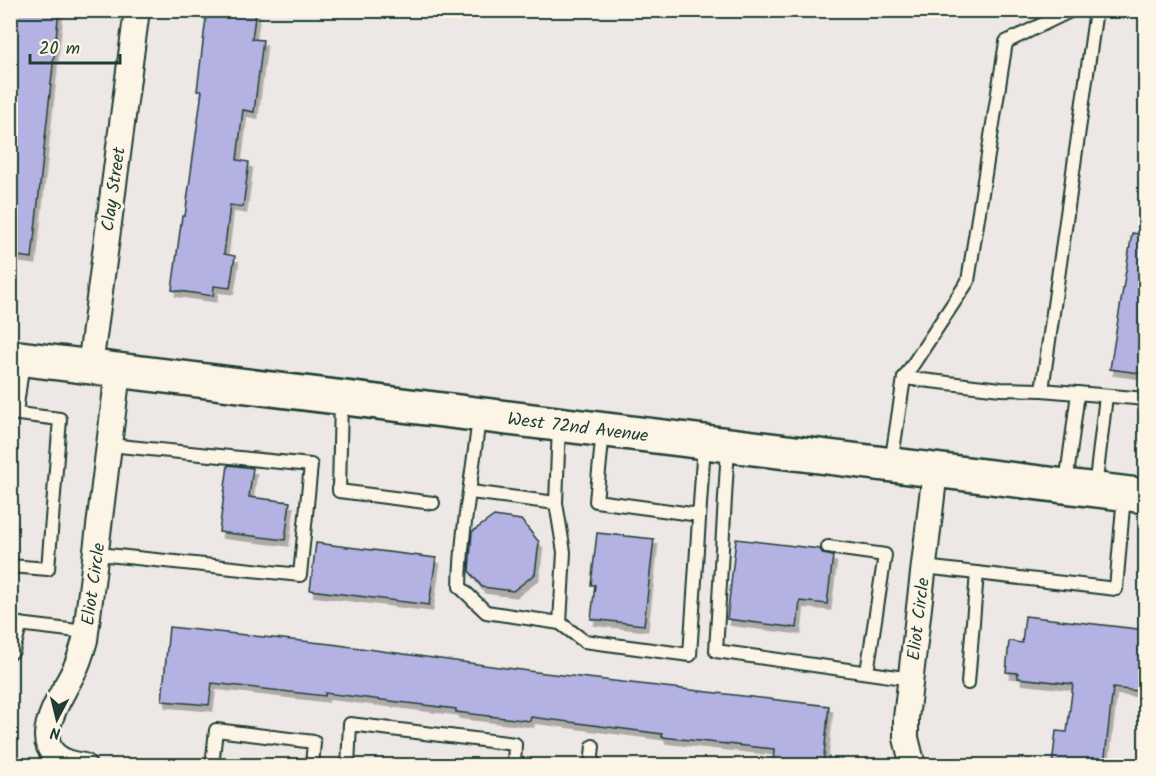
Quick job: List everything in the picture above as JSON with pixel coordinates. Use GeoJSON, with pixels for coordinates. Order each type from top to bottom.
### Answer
{"type":"FeatureCollection","features":[{"type":"Feature","properties":{"kind":"main road","name":"West 72nd Avenue"},"geometry":{"type":"LineString","coordinates":[[17,358],[1108,492]]}},
{"type":"Feature","properties":{"kind":"street","name":"Clay Street"},"geometry":{"type":"LineString","coordinates":[[104,370],[137,10]]}},
{"type":"Feature","properties":{"kind":"street","name":"Eliot Circle"},"geometry":{"type":"LineString","coordinates":[[77,765],[53,754],[48,744],[48,725],[52,711],[75,669],[86,632],[98,554],[109,445],[104,370]]}},
{"type":"Feature","properties":{"kind":"street","name":"Eliot Circle"},"geometry":{"type":"LineString","coordinates":[[914,765],[906,738],[935,471]]}},
{"type":"Feature","properties":{"kind":"lane"},"geometry":{"type":"LineString","coordinates":[[891,465],[904,378],[968,281],[1006,42],[1072,10]]}},
{"type":"Feature","properties":{"kind":"lane"},"geometry":{"type":"LineString","coordinates":[[1042,390],[1096,10]]}},
{"type":"Feature","properties":{"kind":"lane"},"geometry":{"type":"LineString","coordinates":[[10,566],[48,569],[60,418],[13,413],[17,358]]}},
{"type":"Feature","properties":{"kind":"lane"},"geometry":{"type":"LineString","coordinates":[[904,378],[1001,389],[1042,390],[1146,399]]}},
{"type":"Feature","properties":{"kind":"lane"},"geometry":{"type":"LineString","coordinates":[[1078,393],[1108,492]]}},
{"type":"Feature","properties":{"kind":"lane"},"geometry":{"type":"LineString","coordinates":[[924,567],[1116,589],[1108,492],[1106,396]]}},
{"type":"Feature","properties":{"kind":"lane"},"geometry":{"type":"LineString","coordinates":[[341,399],[339,491],[433,503]]}},
{"type":"Feature","properties":{"kind":"lane"},"geometry":{"type":"LineString","coordinates":[[479,416],[471,492],[461,543],[460,587],[486,612],[560,623],[584,641],[690,655],[699,515],[716,444]]}},
{"type":"Feature","properties":{"kind":"lane"},"geometry":{"type":"LineString","coordinates":[[559,425],[556,503],[564,552],[560,623]]}},
{"type":"Feature","properties":{"kind":"lane"},"geometry":{"type":"LineString","coordinates":[[603,431],[596,501],[699,515]]}},
{"type":"Feature","properties":{"kind":"lane"},"geometry":{"type":"LineString","coordinates":[[716,444],[716,651],[911,679]]}},
{"type":"Feature","properties":{"kind":"lane"},"geometry":{"type":"LineString","coordinates":[[98,554],[300,574],[310,476],[311,465],[109,445]]}},
{"type":"Feature","properties":{"kind":"lane"},"geometry":{"type":"LineString","coordinates":[[471,492],[556,503]]}},
{"type":"Feature","properties":{"kind":"lane"},"geometry":{"type":"LineString","coordinates":[[828,547],[885,555],[867,672]]}},
{"type":"Feature","properties":{"kind":"lane"},"geometry":{"type":"LineString","coordinates":[[968,683],[977,573]]}},
{"type":"Feature","properties":{"kind":"lane"},"geometry":{"type":"LineString","coordinates":[[10,653],[13,651],[16,624],[86,632]]}},
{"type":"Feature","properties":{"kind":"lane"},"geometry":{"type":"LineString","coordinates":[[348,765],[350,724],[515,744],[514,765]]}},
{"type":"Feature","properties":{"kind":"lane"},"geometry":{"type":"LineString","coordinates":[[212,765],[216,730],[314,742],[312,765]]}},
{"type":"Feature","properties":{"kind":"lane"},"geometry":{"type":"LineString","coordinates":[[591,765],[593,746]]}},
{"type":"Feature","properties":{"kind":"building"},"geometry":{"type":"Polygon","coordinates":[[[15,10],[59,10],[32,258],[10,255],[10,47],[15,10]]]}},
{"type":"Feature","properties":{"kind":"building"},"geometry":{"type":"Polygon","coordinates":[[[207,10],[256,10],[252,39],[263,40],[254,112],[243,110],[237,160],[249,162],[243,207],[230,205],[224,254],[235,256],[230,288],[214,286],[213,296],[172,290],[182,216],[185,216],[202,91],[197,91],[207,10]]]}},
{"type":"Feature","properties":{"kind":"building"},"geometry":{"type":"Polygon","coordinates":[[[1132,233],[1146,235],[1146,374],[1110,369],[1132,233]]]}},
{"type":"Feature","properties":{"kind":"building"},"geometry":{"type":"Polygon","coordinates":[[[228,465],[253,468],[249,497],[290,502],[285,540],[219,532],[228,465]]]}},
{"type":"Feature","properties":{"kind":"building"},"geometry":{"type":"Polygon","coordinates":[[[494,516],[521,520],[539,542],[535,574],[513,591],[482,587],[469,571],[472,532],[494,516]]]}},
{"type":"Feature","properties":{"kind":"building"},"geometry":{"type":"Polygon","coordinates":[[[597,533],[654,539],[644,625],[591,619],[595,585],[591,585],[597,533]]]}},
{"type":"Feature","properties":{"kind":"building"},"geometry":{"type":"Polygon","coordinates":[[[736,539],[820,549],[823,554],[833,556],[827,604],[800,601],[797,628],[727,619],[736,539]]]}},
{"type":"Feature","properties":{"kind":"building"},"geometry":{"type":"Polygon","coordinates":[[[316,543],[436,558],[429,605],[310,590],[316,543]]]}},
{"type":"Feature","properties":{"kind":"building"},"geometry":{"type":"Polygon","coordinates":[[[1025,616],[1146,630],[1146,692],[1113,688],[1104,765],[1052,765],[1056,731],[1067,732],[1073,684],[1018,678],[1018,673],[1006,672],[1009,641],[1022,643],[1025,616]]]}},
{"type":"Feature","properties":{"kind":"building"},"geometry":{"type":"Polygon","coordinates":[[[169,627],[331,644],[536,672],[829,706],[823,765],[773,765],[774,749],[662,737],[662,734],[531,717],[530,721],[456,712],[456,709],[325,693],[325,696],[212,683],[209,705],[162,701],[169,627]]]}}]}
